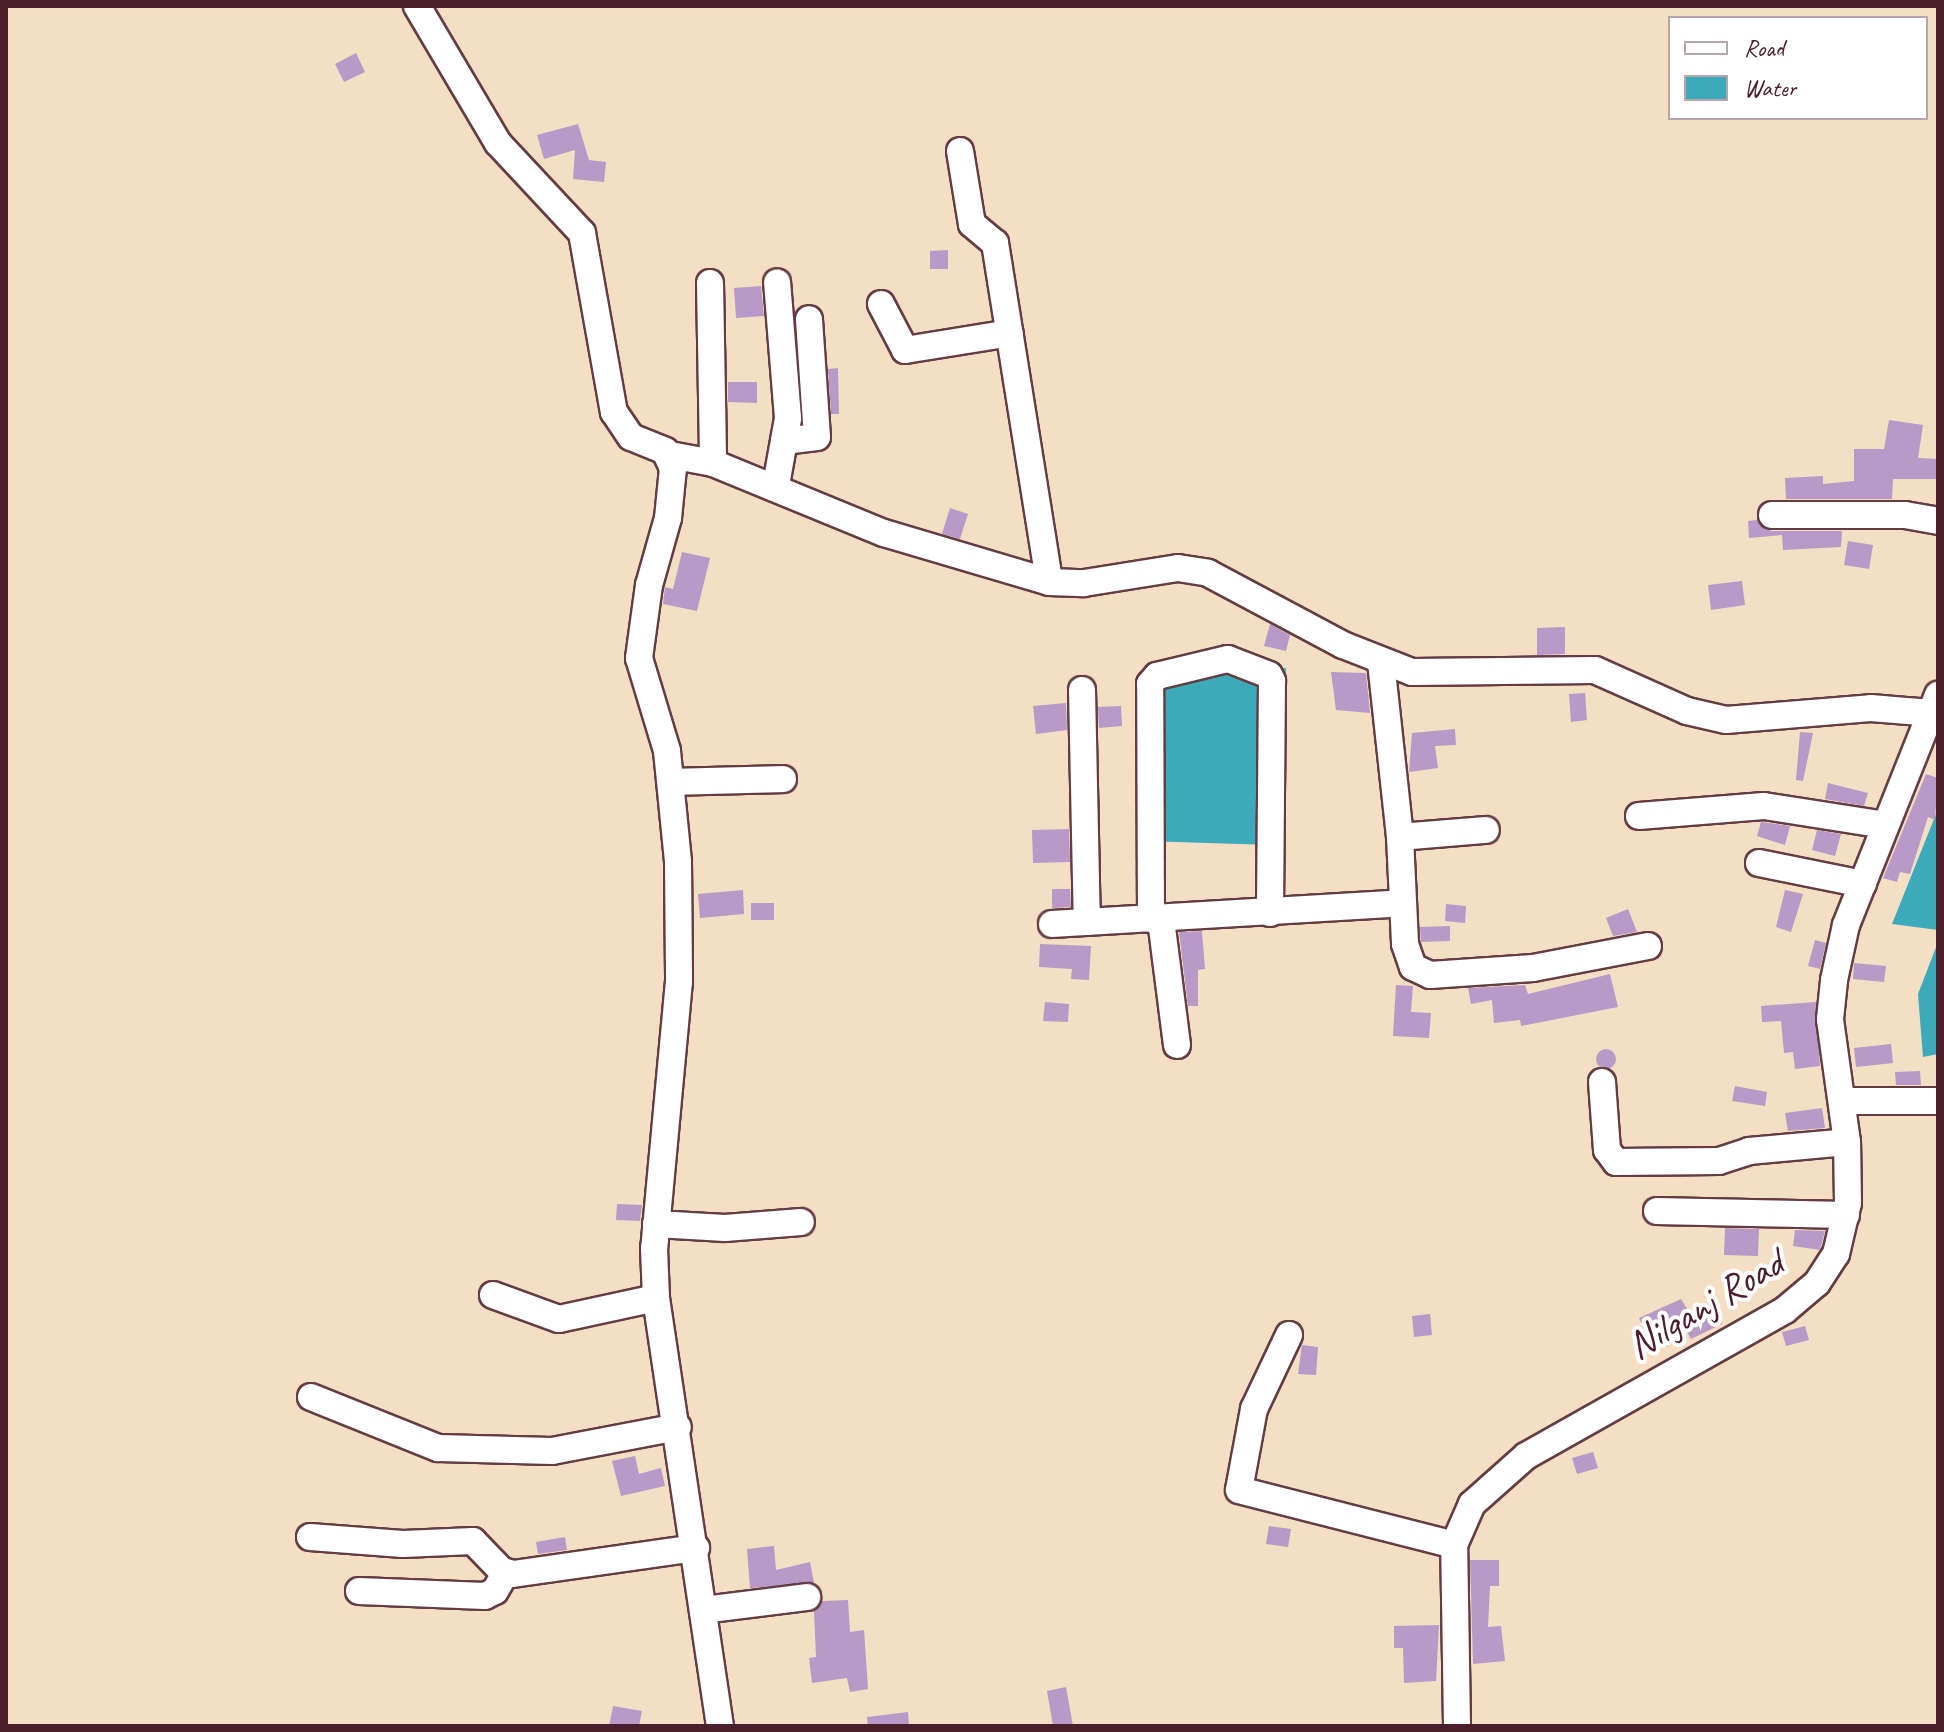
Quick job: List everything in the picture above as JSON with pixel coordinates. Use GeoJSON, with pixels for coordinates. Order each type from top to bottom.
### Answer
{"type":"FeatureCollection","features":[{"type":"Feature","properties":{"kind":"street"},"geometry":{"type":"LineString","coordinates":[[417,6],[498,143],[582,233],[614,412],[631,437],[670,455],[713,463],[776,485],[884,533],[1049,582],[1195,569],[1381,662],[1432,675],[1595,670],[1687,711],[1726,720],[1935,704]]}},
{"type":"Feature","properties":{"kind":"street"},"geometry":{"type":"LineString","coordinates":[[960,151],[972,224],[995,243],[1049,582]]}},
{"type":"Feature","properties":{"kind":"street"},"geometry":{"type":"LineString","coordinates":[[776,485],[788,409],[777,282]]}},
{"type":"Feature","properties":{"kind":"street"},"geometry":{"type":"LineString","coordinates":[[710,283],[713,463]]}},
{"type":"Feature","properties":{"kind":"street"},"geometry":{"type":"LineString","coordinates":[[881,304],[905,350],[1010,333]]}},
{"type":"Feature","properties":{"kind":"street"},"geometry":{"type":"LineString","coordinates":[[784,441],[817,437],[809,319]]}},
{"type":"Feature","properties":{"kind":"street"},"geometry":{"type":"LineString","coordinates":[[670,455],[671,501],[649,585],[639,658],[664,739],[671,782],[679,981],[656,1224],[656,1298],[678,1427],[720,1726]]}},
{"type":"Feature","properties":{"kind":"street"},"geometry":{"type":"LineString","coordinates":[[1772,515],[1905,515],[1938,521]]}},
{"type":"Feature","properties":{"kind":"street"},"geometry":{"type":"LineString","coordinates":[[1177,1045],[1156,920],[1150,684],[1157,676],[1228,659],[1269,675],[1272,681],[1270,913]]}},
{"type":"Feature","properties":{"kind":"street"},"geometry":{"type":"LineString","coordinates":[[1381,662],[1400,837],[1408,959],[1430,975],[1556,965],[1648,946]]}},
{"type":"Feature","properties":{"kind":"street"},"geometry":{"type":"LineString","coordinates":[[1082,690],[1087,922]]}},
{"type":"Feature","properties":{"kind":"street","name":"Nilganj Road"},"geometry":{"type":"LineString","coordinates":[[1457,1726],[1454,1545],[1472,1504],[1526,1456],[1803,1296],[1828,1269],[1846,1215],[1847,1142],[1830,1019],[1834,980],[1846,925],[1935,704]]}},
{"type":"Feature","properties":{"kind":"street"},"geometry":{"type":"LineString","coordinates":[[671,782],[783,779]]}},
{"type":"Feature","properties":{"kind":"street"},"geometry":{"type":"LineString","coordinates":[[1639,816],[1764,806],[1885,825]]}},
{"type":"Feature","properties":{"kind":"street"},"geometry":{"type":"LineString","coordinates":[[1400,837],[1486,830]]}},
{"type":"Feature","properties":{"kind":"street"},"geometry":{"type":"LineString","coordinates":[[1759,863],[1863,884]]}},
{"type":"Feature","properties":{"kind":"street"},"geometry":{"type":"LineString","coordinates":[[1052,924],[1402,903]]}},
{"type":"Feature","properties":{"kind":"street"},"geometry":{"type":"LineString","coordinates":[[1602,1082],[1607,1150],[1616,1162],[1719,1161],[1749,1151],[1847,1142]]}},
{"type":"Feature","properties":{"kind":"street"},"geometry":{"type":"LineString","coordinates":[[1842,1101],[1938,1101]]}},
{"type":"Feature","properties":{"kind":"street"},"geometry":{"type":"LineString","coordinates":[[1657,1211],[1846,1215]]}},
{"type":"Feature","properties":{"kind":"street"},"geometry":{"type":"LineString","coordinates":[[656,1224],[725,1228],[801,1222]]}},
{"type":"Feature","properties":{"kind":"street"},"geometry":{"type":"LineString","coordinates":[[493,1295],[559,1319],[656,1298]]}},
{"type":"Feature","properties":{"kind":"street"},"geometry":{"type":"LineString","coordinates":[[1289,1335],[1254,1409],[1239,1490],[1454,1545]]}},
{"type":"Feature","properties":{"kind":"street"},"geometry":{"type":"LineString","coordinates":[[311,1397],[438,1448],[552,1451],[678,1427]]}},
{"type":"Feature","properties":{"kind":"street"},"geometry":{"type":"LineString","coordinates":[[310,1537],[403,1544],[473,1541],[506,1572],[552,1572],[696,1548]]}},
{"type":"Feature","properties":{"kind":"street"},"geometry":{"type":"LineString","coordinates":[[359,1591],[485,1596],[495,1591],[506,1572]]}},
{"type":"Feature","properties":{"kind":"street"},"geometry":{"type":"LineString","coordinates":[[703,1610],[807,1597]]}},
{"type":"Feature","properties":{"kind":"water"},"geometry":{"type":"Polygon","coordinates":[[[1149,662],[1286,668],[1272,845],[1143,841],[1149,662]]]}},
{"type":"Feature","properties":{"kind":"water"},"geometry":{"type":"Polygon","coordinates":[[[1938,809],[1938,930],[1892,924],[1938,809]]]}},
{"type":"Feature","properties":{"kind":"water"},"geometry":{"type":"Polygon","coordinates":[[[1938,942],[1938,1054],[1923,1057],[1918,994],[1938,942]]]}},
{"type":"Feature","properties":{"kind":"building"},"geometry":{"type":"Polygon","coordinates":[[[356,53],[365,72],[344,82],[335,64],[356,53]]]}},
{"type":"Feature","properties":{"kind":"building"},"geometry":{"type":"Polygon","coordinates":[[[578,124],[589,160],[606,162],[604,182],[573,179],[575,150],[544,159],[537,135],[578,124]]]}},
{"type":"Feature","properties":{"kind":"building"},"geometry":{"type":"Polygon","coordinates":[[[948,250],[948,269],[930,269],[930,251],[948,250]]]}},
{"type":"Feature","properties":{"kind":"building"},"geometry":{"type":"Polygon","coordinates":[[[761,286],[764,316],[736,318],[734,288],[761,286]]]}},
{"type":"Feature","properties":{"kind":"building"},"geometry":{"type":"Polygon","coordinates":[[[838,368],[839,414],[831,414],[828,369],[838,368]]]}},
{"type":"Feature","properties":{"kind":"building"},"geometry":{"type":"Polygon","coordinates":[[[728,382],[757,382],[757,403],[728,402],[728,382]]]}},
{"type":"Feature","properties":{"kind":"building"},"geometry":{"type":"Polygon","coordinates":[[[1889,420],[1923,425],[1918,458],[1938,459],[1938,479],[1893,479],[1892,499],[1786,499],[1785,478],[1823,476],[1823,484],[1854,481],[1854,449],[1884,449],[1889,420]]]}},
{"type":"Feature","properties":{"kind":"building"},"geometry":{"type":"Polygon","coordinates":[[[950,508],[968,514],[960,539],[942,534],[950,508]]]}},
{"type":"Feature","properties":{"kind":"building"},"geometry":{"type":"Polygon","coordinates":[[[1757,520],[1771,531],[1842,531],[1841,547],[1783,550],[1782,535],[1749,538],[1748,521],[1757,520]]]}},
{"type":"Feature","properties":{"kind":"building"},"geometry":{"type":"Polygon","coordinates":[[[1848,541],[1873,545],[1869,569],[1844,565],[1848,541]]]}},
{"type":"Feature","properties":{"kind":"building"},"geometry":{"type":"Polygon","coordinates":[[[682,552],[710,558],[697,611],[663,604],[665,587],[673,589],[682,552]]]}},
{"type":"Feature","properties":{"kind":"building"},"geometry":{"type":"Polygon","coordinates":[[[1742,581],[1745,605],[1711,610],[1708,585],[1742,581]]]}},
{"type":"Feature","properties":{"kind":"building"},"geometry":{"type":"Polygon","coordinates":[[[1270,624],[1290,635],[1286,651],[1264,646],[1270,624]]]}},
{"type":"Feature","properties":{"kind":"building"},"geometry":{"type":"Polygon","coordinates":[[[1565,627],[1565,654],[1537,655],[1537,628],[1565,627]]]}},
{"type":"Feature","properties":{"kind":"building"},"geometry":{"type":"Polygon","coordinates":[[[1331,672],[1366,673],[1370,713],[1336,710],[1331,672]]]}},
{"type":"Feature","properties":{"kind":"building"},"geometry":{"type":"Polygon","coordinates":[[[1585,693],[1587,720],[1571,722],[1569,694],[1585,693]]]}},
{"type":"Feature","properties":{"kind":"building"},"geometry":{"type":"Polygon","coordinates":[[[1066,703],[1067,730],[1036,734],[1033,706],[1066,703]]]}},
{"type":"Feature","properties":{"kind":"building"},"geometry":{"type":"Polygon","coordinates":[[[1121,706],[1122,726],[1099,728],[1098,707],[1121,706]]]}},
{"type":"Feature","properties":{"kind":"building"},"geometry":{"type":"Polygon","coordinates":[[[1455,729],[1456,745],[1435,746],[1438,768],[1409,772],[1412,733],[1455,729]]]}},
{"type":"Feature","properties":{"kind":"building"},"geometry":{"type":"Polygon","coordinates":[[[1800,732],[1813,733],[1803,781],[1796,780],[1800,732]]]}},
{"type":"Feature","properties":{"kind":"building"},"geometry":{"type":"Polygon","coordinates":[[[1926,774],[1938,778],[1935,820],[1928,817],[1910,874],[1900,872],[1897,882],[1883,878],[1926,774]]]}},
{"type":"Feature","properties":{"kind":"building"},"geometry":{"type":"Polygon","coordinates":[[[1828,783],[1868,793],[1864,806],[1825,799],[1828,783]]]}},
{"type":"Feature","properties":{"kind":"building"},"geometry":{"type":"Polygon","coordinates":[[[1761,822],[1790,826],[1785,845],[1757,836],[1761,822]]]}},
{"type":"Feature","properties":{"kind":"building"},"geometry":{"type":"Polygon","coordinates":[[[1069,829],[1070,862],[1033,863],[1032,830],[1069,829]]]}},
{"type":"Feature","properties":{"kind":"building"},"geometry":{"type":"Polygon","coordinates":[[[1817,830],[1841,834],[1835,856],[1812,850],[1817,830]]]}},
{"type":"Feature","properties":{"kind":"building"},"geometry":{"type":"Polygon","coordinates":[[[1052,889],[1070,889],[1071,907],[1052,908],[1052,889]]]}},
{"type":"Feature","properties":{"kind":"building"},"geometry":{"type":"Polygon","coordinates":[[[743,890],[744,914],[700,918],[698,894],[743,890]]]}},
{"type":"Feature","properties":{"kind":"building"},"geometry":{"type":"Polygon","coordinates":[[[1785,890],[1803,894],[1791,932],[1776,927],[1785,890]]]}},
{"type":"Feature","properties":{"kind":"building"},"geometry":{"type":"Polygon","coordinates":[[[751,903],[774,903],[774,920],[751,920],[751,903]]]}},
{"type":"Feature","properties":{"kind":"building"},"geometry":{"type":"Polygon","coordinates":[[[1446,904],[1466,906],[1465,923],[1445,921],[1446,904]]]}},
{"type":"Feature","properties":{"kind":"building"},"geometry":{"type":"Polygon","coordinates":[[[1628,909],[1637,932],[1613,936],[1606,918],[1628,909]]]}},
{"type":"Feature","properties":{"kind":"building"},"geometry":{"type":"Polygon","coordinates":[[[1450,926],[1450,941],[1421,942],[1420,927],[1450,926]]]}},
{"type":"Feature","properties":{"kind":"building"},"geometry":{"type":"Polygon","coordinates":[[[1202,931],[1205,969],[1198,970],[1198,1006],[1188,1006],[1179,932],[1202,931]]]}},
{"type":"Feature","properties":{"kind":"building"},"geometry":{"type":"Polygon","coordinates":[[[1815,940],[1826,943],[1820,969],[1808,966],[1815,940]]]}},
{"type":"Feature","properties":{"kind":"building"},"geometry":{"type":"Polygon","coordinates":[[[1040,944],[1091,946],[1089,980],[1071,979],[1072,969],[1039,967],[1040,944]]]}},
{"type":"Feature","properties":{"kind":"building"},"geometry":{"type":"Polygon","coordinates":[[[1854,963],[1886,966],[1884,982],[1853,979],[1854,963]]]}},
{"type":"Feature","properties":{"kind":"building"},"geometry":{"type":"Polygon","coordinates":[[[1610,974],[1618,1007],[1521,1026],[1520,1020],[1494,1023],[1492,1000],[1471,1004],[1468,988],[1525,985],[1528,994],[1610,974]]]}},
{"type":"Feature","properties":{"kind":"building"},"geometry":{"type":"Polygon","coordinates":[[[1396,985],[1413,986],[1411,1012],[1431,1013],[1429,1038],[1393,1036],[1396,985]]]}},
{"type":"Feature","properties":{"kind":"building"},"geometry":{"type":"Polygon","coordinates":[[[1045,1002],[1069,1004],[1068,1022],[1043,1021],[1045,1002]]]}},
{"type":"Feature","properties":{"kind":"building"},"geometry":{"type":"Polygon","coordinates":[[[1816,1002],[1820,1066],[1795,1069],[1793,1052],[1784,1053],[1781,1021],[1762,1022],[1761,1006],[1816,1002]]]}},
{"type":"Feature","properties":{"kind":"building"},"geometry":{"type":"Polygon","coordinates":[[[1891,1044],[1893,1063],[1856,1067],[1854,1048],[1891,1044]]]}},
{"type":"Feature","properties":{"kind":"building"},"geometry":{"type":"Polygon","coordinates":[[[1606,1049],[1613,1052],[1616,1059],[1613,1066],[1606,1069],[1599,1066],[1596,1059],[1599,1052],[1606,1049]]]}},
{"type":"Feature","properties":{"kind":"building"},"geometry":{"type":"Polygon","coordinates":[[[1920,1071],[1921,1085],[1896,1085],[1895,1072],[1920,1071]]]}},
{"type":"Feature","properties":{"kind":"building"},"geometry":{"type":"Polygon","coordinates":[[[1735,1086],[1767,1092],[1765,1106],[1732,1101],[1735,1086]]]}},
{"type":"Feature","properties":{"kind":"building"},"geometry":{"type":"Polygon","coordinates":[[[1822,1108],[1825,1128],[1788,1131],[1785,1113],[1822,1108]]]}},
{"type":"Feature","properties":{"kind":"building"},"geometry":{"type":"Polygon","coordinates":[[[617,1204],[642,1205],[640,1221],[616,1220],[617,1204]]]}},
{"type":"Feature","properties":{"kind":"building"},"geometry":{"type":"Polygon","coordinates":[[[1725,1228],[1759,1229],[1758,1256],[1724,1255],[1725,1228]]]}},
{"type":"Feature","properties":{"kind":"building"},"geometry":{"type":"Polygon","coordinates":[[[1795,1230],[1825,1231],[1820,1250],[1793,1246],[1795,1230]]]}},
{"type":"Feature","properties":{"kind":"building"},"geometry":{"type":"Polygon","coordinates":[[[1681,1299],[1692,1317],[1713,1306],[1722,1324],[1691,1339],[1685,1328],[1651,1344],[1639,1318],[1681,1299]]]}},
{"type":"Feature","properties":{"kind":"building"},"geometry":{"type":"Polygon","coordinates":[[[1430,1314],[1432,1335],[1414,1337],[1412,1316],[1430,1314]]]}},
{"type":"Feature","properties":{"kind":"building"},"geometry":{"type":"Polygon","coordinates":[[[1805,1326],[1809,1340],[1786,1346],[1782,1332],[1805,1326]]]}},
{"type":"Feature","properties":{"kind":"building"},"geometry":{"type":"Polygon","coordinates":[[[1302,1345],[1318,1347],[1316,1375],[1298,1374],[1302,1345]]]}},
{"type":"Feature","properties":{"kind":"building"},"geometry":{"type":"Polygon","coordinates":[[[1593,1452],[1598,1468],[1577,1474],[1572,1458],[1593,1452]]]}},
{"type":"Feature","properties":{"kind":"building"},"geometry":{"type":"Polygon","coordinates":[[[635,1456],[639,1474],[661,1468],[665,1486],[621,1496],[612,1461],[635,1456]]]}},
{"type":"Feature","properties":{"kind":"building"},"geometry":{"type":"Polygon","coordinates":[[[1269,1526],[1291,1529],[1288,1547],[1266,1544],[1269,1526]]]}},
{"type":"Feature","properties":{"kind":"building"},"geometry":{"type":"Polygon","coordinates":[[[565,1537],[567,1550],[538,1554],[536,1542],[565,1537]]]}},
{"type":"Feature","properties":{"kind":"building"},"geometry":{"type":"Polygon","coordinates":[[[774,1546],[776,1570],[810,1562],[814,1583],[750,1588],[747,1549],[774,1546]]]}},
{"type":"Feature","properties":{"kind":"building"},"geometry":{"type":"Polygon","coordinates":[[[1470,1560],[1499,1560],[1499,1586],[1490,1586],[1488,1627],[1501,1626],[1505,1661],[1473,1664],[1470,1560]]]}},
{"type":"Feature","properties":{"kind":"building"},"geometry":{"type":"Polygon","coordinates":[[[848,1600],[850,1632],[864,1630],[868,1689],[850,1692],[847,1678],[812,1683],[809,1658],[816,1657],[814,1611],[822,1601],[848,1600]]]}},
{"type":"Feature","properties":{"kind":"building"},"geometry":{"type":"Polygon","coordinates":[[[1439,1625],[1436,1681],[1404,1683],[1403,1648],[1394,1648],[1394,1626],[1439,1625]]]}},
{"type":"Feature","properties":{"kind":"building"},"geometry":{"type":"Polygon","coordinates":[[[1066,1687],[1073,1726],[1053,1726],[1047,1691],[1066,1687]]]}},
{"type":"Feature","properties":{"kind":"building"},"geometry":{"type":"Polygon","coordinates":[[[613,1706],[642,1711],[639,1726],[609,1726],[613,1706]]]}},
{"type":"Feature","properties":{"kind":"building"},"geometry":{"type":"Polygon","coordinates":[[[908,1712],[909,1726],[868,1726],[867,1717],[908,1712]]]}}]}
